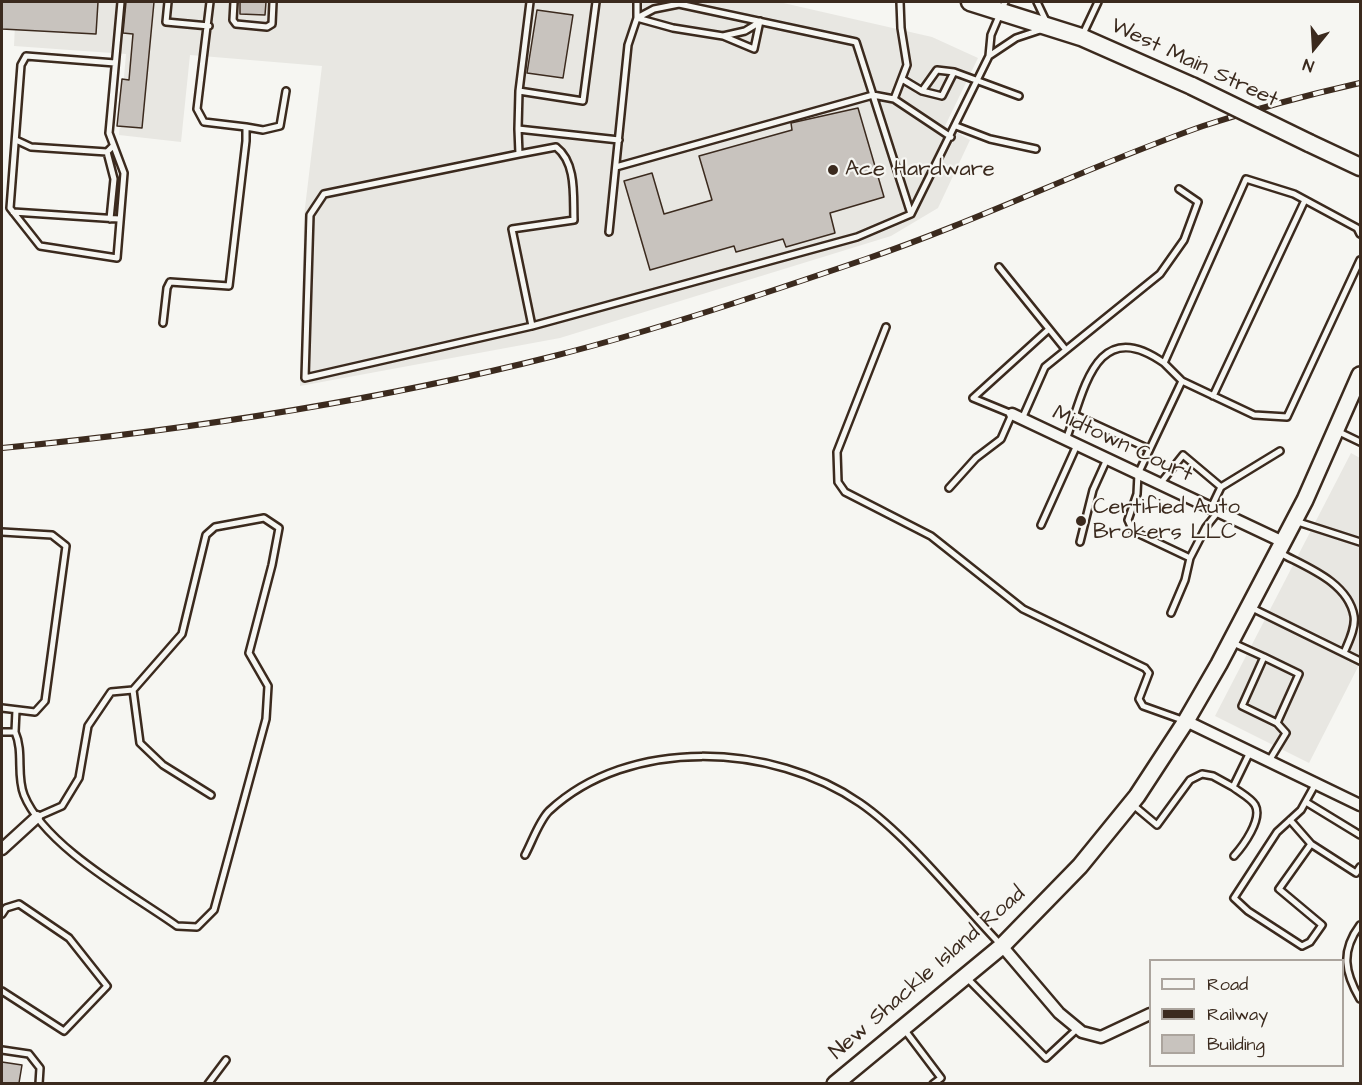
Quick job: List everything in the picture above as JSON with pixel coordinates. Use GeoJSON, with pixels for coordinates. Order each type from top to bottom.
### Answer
{"type":"FeatureCollection","features":[{"type":"Feature","properties":{"kind":"main road","name":"West Main Street"},"geometry":{"type":"LineString","coordinates":[[970,2],[1002,7],[1048,27],[1081,37],[1192,86],[1360,167]]}},
{"type":"Feature","properties":{"kind":"main road","name":"New Shackle Island Road"},"geometry":{"type":"LineString","coordinates":[[841,1082],[902,1028],[1002,946],[1080,866],[1131,803],[1186,721],[1230,642],[1293,521],[1360,375]]}},
{"type":"Feature","properties":{"kind":"street","name":"Midtown Court"},"geometry":{"type":"LineString","coordinates":[[1017,417],[1214,510],[1279,546]]}},
{"type":"Feature","properties":{"kind":"street"},"geometry":{"type":"LineString","coordinates":[[1186,721],[1360,805]]}},
{"type":"Feature","properties":{"kind":"street"},"geometry":{"type":"LineString","coordinates":[[2,849],[37,817]]}},
{"type":"Feature","properties":{"kind":"street"},"geometry":{"type":"LineString","coordinates":[[1002,946],[1059,1013],[1077,1029],[1101,1037],[1149,1014]]}},
{"type":"Feature","properties":{"kind":"lane"},"geometry":{"type":"LineString","coordinates":[[115,63],[26,56],[21,65],[10,208],[39,246],[117,258],[124,173],[109,133],[121,2]]}},
{"type":"Feature","properties":{"kind":"lane"},"geometry":{"type":"LineString","coordinates":[[168,2],[166,22],[209,26]]}},
{"type":"Feature","properties":{"kind":"lane"},"geometry":{"type":"LineString","coordinates":[[210,2],[209,26],[197,109],[204,122],[263,130],[280,126],[286,91]]}},
{"type":"Feature","properties":{"kind":"lane"},"geometry":{"type":"LineString","coordinates":[[234,2],[233,20],[236,24],[267,27],[272,24],[273,2]]}},
{"type":"Feature","properties":{"kind":"lane"},"geometry":{"type":"LineString","coordinates":[[519,154],[519,91],[530,2]]}},
{"type":"Feature","properties":{"kind":"lane"},"geometry":{"type":"LineString","coordinates":[[519,91],[583,102],[596,2]]}},
{"type":"Feature","properties":{"kind":"lane"},"geometry":{"type":"LineString","coordinates":[[609,232],[628,45],[637,18],[637,2]]}},
{"type":"Feature","properties":{"kind":"lane"},"geometry":{"type":"LineString","coordinates":[[894,99],[907,65],[900,2]]}},
{"type":"Feature","properties":{"kind":"lane"},"geometry":{"type":"LineString","coordinates":[[989,57],[1016,38],[1048,27],[1037,2]]}},
{"type":"Feature","properties":{"kind":"lane"},"geometry":{"type":"LineString","coordinates":[[1081,37],[1098,2]]}},
{"type":"Feature","properties":{"kind":"lane"},"geometry":{"type":"LineString","coordinates":[[637,18],[654,9],[679,4],[856,42],[911,214]]}},
{"type":"Feature","properties":{"kind":"lane"},"geometry":{"type":"LineString","coordinates":[[532,326],[512,229],[574,220],[573,178],[564,153],[556,147],[324,194],[309,215],[305,378],[532,326],[857,237],[911,214],[989,57],[991,35],[1002,7]]}},
{"type":"Feature","properties":{"kind":"lane"},"geometry":{"type":"LineString","coordinates":[[637,18],[673,28],[723,36],[754,49],[760,21]]}},
{"type":"Feature","properties":{"kind":"lane"},"geometry":{"type":"LineString","coordinates":[[723,36],[745,31],[760,21]]}},
{"type":"Feature","properties":{"kind":"lane"},"geometry":{"type":"LineString","coordinates":[[922,91],[937,70],[954,72],[1019,96]]}},
{"type":"Feature","properties":{"kind":"lane"},"geometry":{"type":"LineString","coordinates":[[902,79],[922,91],[942,96],[954,72]]}},
{"type":"Feature","properties":{"kind":"lane"},"geometry":{"type":"LineString","coordinates":[[616,167],[873,95],[894,99],[951,137]]}},
{"type":"Feature","properties":{"kind":"lane"},"geometry":{"type":"LineString","coordinates":[[956,126],[990,139],[1036,149]]}},
{"type":"Feature","properties":{"kind":"lane"},"geometry":{"type":"LineString","coordinates":[[163,323],[167,288],[171,282],[229,286],[246,127]]}},
{"type":"Feature","properties":{"kind":"lane"},"geometry":{"type":"LineString","coordinates":[[518,129],[619,140]]}},
{"type":"Feature","properties":{"kind":"lane"},"geometry":{"type":"LineString","coordinates":[[15,140],[31,147],[107,152],[113,146]]}},
{"type":"Feature","properties":{"kind":"lane"},"geometry":{"type":"LineString","coordinates":[[107,152],[114,179],[110,219]]}},
{"type":"Feature","properties":{"kind":"lane"},"geometry":{"type":"LineString","coordinates":[[1164,363],[1246,179],[1305,200],[1357,228],[1360,234]]}},
{"type":"Feature","properties":{"kind":"lane"},"geometry":{"type":"LineString","coordinates":[[949,488],[976,458],[1001,439],[1017,417],[1046,367],[1160,274],[1184,240],[1198,202],[1179,189]]}},
{"type":"Feature","properties":{"kind":"lane"},"geometry":{"type":"LineString","coordinates":[[1213,396],[1305,200]]}},
{"type":"Feature","properties":{"kind":"lane"},"geometry":{"type":"LineString","coordinates":[[13,212],[120,219]]}},
{"type":"Feature","properties":{"kind":"lane"},"geometry":{"type":"LineString","coordinates":[[1065,440],[1091,370],[1103,354],[1116,348],[1136,349],[1151,354],[1182,381],[1254,415],[1287,417],[1360,260]]}},
{"type":"Feature","properties":{"kind":"lane"},"geometry":{"type":"LineString","coordinates":[[999,267],[1066,351]]}},
{"type":"Feature","properties":{"kind":"lane"},"geometry":{"type":"LineString","coordinates":[[886,327],[837,452],[838,482],[845,492],[930,536],[1023,609],[1145,668],[1149,673],[1139,699],[1143,706],[1186,721]]}},
{"type":"Feature","properties":{"kind":"lane"},"geometry":{"type":"LineString","coordinates":[[1017,417],[973,398],[1049,329]]}},
{"type":"Feature","properties":{"kind":"lane"},"geometry":{"type":"LineString","coordinates":[[1182,381],[1138,474],[1137,494],[1128,520],[1133,531],[1190,558]]}},
{"type":"Feature","properties":{"kind":"lane"},"geometry":{"type":"LineString","coordinates":[[1075,415],[1149,449]]}},
{"type":"Feature","properties":{"kind":"lane"},"geometry":{"type":"LineString","coordinates":[[1336,431],[1360,442]]}},
{"type":"Feature","properties":{"kind":"lane"},"geometry":{"type":"LineString","coordinates":[[1041,525],[1077,445]]}},
{"type":"Feature","properties":{"kind":"lane"},"geometry":{"type":"LineString","coordinates":[[1170,614],[1185,580],[1190,558],[1214,510],[1221,487],[1281,452]]}},
{"type":"Feature","properties":{"kind":"lane"},"geometry":{"type":"LineString","coordinates":[[1160,484],[1183,455],[1221,487]]}},
{"type":"Feature","properties":{"kind":"lane"},"geometry":{"type":"LineString","coordinates":[[1080,543],[1094,490],[1107,459]]}},
{"type":"Feature","properties":{"kind":"lane"},"geometry":{"type":"LineString","coordinates":[[16,710],[15,732],[19,740],[20,780],[25,797],[37,817],[56,840],[177,926],[197,927],[214,910],[266,719],[268,686],[249,653],[272,565],[279,528],[264,518],[215,527],[206,535],[182,634],[133,690],[111,692],[88,726],[79,778],[62,806],[37,817]]}},
{"type":"Feature","properties":{"kind":"lane"},"geometry":{"type":"LineString","coordinates":[[1293,521],[1360,542]]}},
{"type":"Feature","properties":{"kind":"lane"},"geometry":{"type":"LineString","coordinates":[[2,532],[52,535],[66,546],[45,701],[35,712],[2,708]]}},
{"type":"Feature","properties":{"kind":"lane"},"geometry":{"type":"LineString","coordinates":[[1279,546],[1327,578],[1346,597],[1354,617],[1344,653]]}},
{"type":"Feature","properties":{"kind":"lane"},"geometry":{"type":"LineString","coordinates":[[1248,606],[1360,661]]}},
{"type":"Feature","properties":{"kind":"lane"},"geometry":{"type":"LineString","coordinates":[[1230,642],[1299,674],[1277,723]]}},
{"type":"Feature","properties":{"kind":"lane"},"geometry":{"type":"LineString","coordinates":[[1264,657],[1242,706],[1277,723],[1286,733],[1269,761]]}},
{"type":"Feature","properties":{"kind":"lane"},"geometry":{"type":"LineString","coordinates":[[133,690],[140,743],[163,765],[211,795]]}},
{"type":"Feature","properties":{"kind":"lane"},"geometry":{"type":"LineString","coordinates":[[2,732],[15,732]]}},
{"type":"Feature","properties":{"kind":"lane"},"geometry":{"type":"LineString","coordinates":[[1233,787],[1250,752]]}},
{"type":"Feature","properties":{"kind":"lane"},"geometry":{"type":"LineString","coordinates":[[525,855],[548,812],[579,790],[611,774],[669,759],[702,756],[735,757],[762,762],[822,782],[866,808],[923,862],[1002,946]]}},
{"type":"Feature","properties":{"kind":"lane"},"geometry":{"type":"LineString","coordinates":[[1131,803],[1157,825],[1190,780],[1202,774],[1213,776],[1233,787],[1255,804],[1257,810],[1245,844],[1234,856]]}},
{"type":"Feature","properties":{"kind":"lane"},"geometry":{"type":"LineString","coordinates":[[1311,844],[1278,889],[1322,925],[1310,942],[1302,946],[1248,912],[1234,898],[1277,832],[1306,802],[1316,783]]}},
{"type":"Feature","properties":{"kind":"lane"},"geometry":{"type":"LineString","coordinates":[[1306,802],[1360,836]]}},
{"type":"Feature","properties":{"kind":"lane"},"geometry":{"type":"LineString","coordinates":[[1290,820],[1311,844],[1356,873],[1360,867]]}},
{"type":"Feature","properties":{"kind":"lane"},"geometry":{"type":"LineString","coordinates":[[2,914],[6,908],[19,904],[69,938],[107,986],[64,1031],[2,991]]}},
{"type":"Feature","properties":{"kind":"lane"},"geometry":{"type":"LineString","coordinates":[[1360,926],[1347,947],[1347,977],[1360,999]]}},
{"type":"Feature","properties":{"kind":"lane"},"geometry":{"type":"LineString","coordinates":[[965,976],[1046,1058],[1077,1029]]}},
{"type":"Feature","properties":{"kind":"lane"},"geometry":{"type":"LineString","coordinates":[[902,1028],[941,1078],[933,1083]]}},
{"type":"Feature","properties":{"kind":"lane"},"geometry":{"type":"LineString","coordinates":[[2,1050],[29,1054],[40,1068],[39,1083]]}},
{"type":"Feature","properties":{"kind":"lane"},"geometry":{"type":"LineString","coordinates":[[208,1083],[226,1060]]}},
{"type":"Feature","properties":{"kind":"shaded area"},"geometry":{"type":"Polygon","coordinates":[[[16,2],[779,2],[932,37],[978,58],[945,126],[970,140],[938,208],[891,236],[560,338],[300,386],[304,216],[322,66],[190,55],[181,142],[119,135],[126,54],[14,46],[16,2]]]}},
{"type":"Feature","properties":{"kind":"shaded area"},"geometry":{"type":"Polygon","coordinates":[[[1351,453],[1360,458],[1360,663],[1309,763],[1215,716],[1351,453]]]}},
{"type":"Feature","properties":{"kind":"building"},"geometry":{"type":"Polygon","coordinates":[[[2,2],[98,2],[96,34],[2,29],[2,2]]]}},
{"type":"Feature","properties":{"kind":"building"},"geometry":{"type":"Polygon","coordinates":[[[126,2],[154,2],[142,128],[117,126],[122,79],[129,80],[133,34],[123,33],[126,2]]]}},
{"type":"Feature","properties":{"kind":"building"},"geometry":{"type":"Polygon","coordinates":[[[240,2],[266,2],[265,15],[240,14],[240,2]]]}},
{"type":"Feature","properties":{"kind":"building"},"geometry":{"type":"Polygon","coordinates":[[[537,10],[573,15],[563,78],[527,73],[537,10]]]}},
{"type":"Feature","properties":{"kind":"building"},"geometry":{"type":"Polygon","coordinates":[[[858,108],[884,197],[830,213],[835,233],[786,247],[783,239],[736,252],[734,246],[650,270],[624,181],[652,173],[664,214],[712,200],[699,156],[792,130],[791,123],[858,108]]]}},
{"type":"Feature","properties":{"kind":"building"},"geometry":{"type":"Polygon","coordinates":[[[2,1062],[22,1065],[19,1083],[2,1083],[2,1062]]]}},
{"type":"Feature","properties":{"kind":"railway"},"geometry":{"type":"LineString","coordinates":[[2,448],[210,423],[348,401],[486,372],[594,346],[750,298],[909,244],[1118,158],[1203,126],[1360,83]]}},
{"type":"Feature","properties":{"kind":"place","name":"Ace Hardware"},"geometry":{"type":"Point","coordinates":[833,170]}},
{"type":"Feature","properties":{"kind":"place","name":"Certified Auto Brokers LLC"},"geometry":{"type":"Point","coordinates":[1081,521]}}]}
